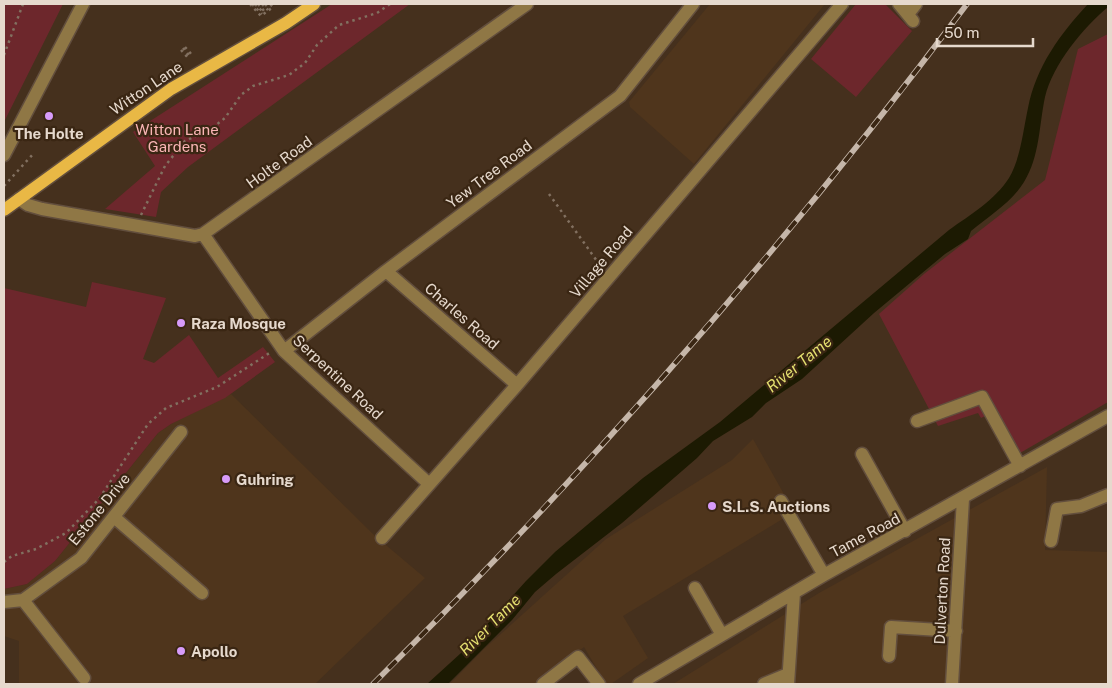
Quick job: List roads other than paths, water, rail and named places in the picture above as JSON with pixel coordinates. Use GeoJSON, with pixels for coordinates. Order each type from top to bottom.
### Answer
{"type":"FeatureCollection","features":[{"type":"Feature","properties":{"kind":"main road","name":"Witton Lane"},"geometry":{"type":"LineString","coordinates":[[9,204],[171,89],[286,23],[314,4]]}},
{"type":"Feature","properties":{"kind":"street"},"geometry":{"type":"LineString","coordinates":[[4,155],[83,4]]}},
{"type":"Feature","properties":{"kind":"street","name":"Holte Road"},"geometry":{"type":"LineString","coordinates":[[203,234],[527,4]]}},
{"type":"Feature","properties":{"kind":"street","name":"Yew Tree Road"},"geometry":{"type":"LineString","coordinates":[[282,349],[620,96],[694,4]]}},
{"type":"Feature","properties":{"kind":"street","name":"Village Road"},"geometry":{"type":"LineString","coordinates":[[382,538],[517,385],[842,4]]}},
{"type":"Feature","properties":{"kind":"street"},"geometry":{"type":"LineString","coordinates":[[899,4],[911,17],[916,4]]}},
{"type":"Feature","properties":{"kind":"street"},"geometry":{"type":"LineString","coordinates":[[9,204],[28,205],[138,227],[195,236],[203,234]]}},
{"type":"Feature","properties":{"kind":"street","name":"Serpentine Road"},"geometry":{"type":"LineString","coordinates":[[203,234],[282,349],[428,484]]}},
{"type":"Feature","properties":{"kind":"street","name":"Charles Road"},"geometry":{"type":"LineString","coordinates":[[386,271],[517,385]]}},
{"type":"Feature","properties":{"kind":"street"},"geometry":{"type":"LineString","coordinates":[[917,421],[982,398],[1020,466]]}},
{"type":"Feature","properties":{"kind":"street","name":"Tame Road"},"geometry":{"type":"LineString","coordinates":[[639,684],[794,593],[964,499],[1108,416]]}},
{"type":"Feature","properties":{"kind":"street","name":"Estone Drive"},"geometry":{"type":"LineString","coordinates":[[4,602],[23,600],[81,558],[181,432]]}},
{"type":"Feature","properties":{"kind":"street"},"geometry":{"type":"LineString","coordinates":[[862,454],[906,531]]}},
{"type":"Feature","properties":{"kind":"street"},"geometry":{"type":"LineString","coordinates":[[1051,541],[1057,509],[1081,506],[1108,495]]}},
{"type":"Feature","properties":{"kind":"street","name":"Dulverton Road"},"geometry":{"type":"LineString","coordinates":[[952,684],[964,499]]}},
{"type":"Feature","properties":{"kind":"street"},"geometry":{"type":"LineString","coordinates":[[780,501],[824,576]]}},
{"type":"Feature","properties":{"kind":"street"},"geometry":{"type":"LineString","coordinates":[[114,516],[202,592]]}},
{"type":"Feature","properties":{"kind":"street"},"geometry":{"type":"LineString","coordinates":[[695,588],[722,635]]}},
{"type":"Feature","properties":{"kind":"street"},"geometry":{"type":"LineString","coordinates":[[764,684],[788,679],[794,593]]}},
{"type":"Feature","properties":{"kind":"street"},"geometry":{"type":"LineString","coordinates":[[23,600],[84,678]]}},
{"type":"Feature","properties":{"kind":"street"},"geometry":{"type":"LineString","coordinates":[[889,656],[891,627],[956,631]]}},
{"type":"Feature","properties":{"kind":"street"},"geometry":{"type":"LineString","coordinates":[[543,684],[578,657],[599,684]]}},
{"type":"Feature","properties":{"kind":"water","name":"River Tame"},"geometry":{"type":"Polygon","coordinates":[[[1088,4],[1108,4],[1108,7],[1079,36],[1055,72],[1045,97],[1033,162],[1024,182],[1013,196],[971,231],[968,239],[945,254],[874,313],[802,379],[766,403],[752,417],[713,441],[697,458],[622,523],[535,592],[512,620],[448,684],[427,684],[461,653],[555,552],[643,478],[720,422],[949,230],[982,207],[997,193],[1013,170],[1021,144],[1032,93],[1043,65],[1059,39],[1088,4]]]}},
{"type":"Feature","properties":{"kind":"railway"},"geometry":{"type":"LineString","coordinates":[[373,684],[530,523],[682,355],[828,182],[967,4]]}},
{"type":"Feature","properties":{"kind":"place","name":"The Holte"},"geometry":{"type":"Point","coordinates":[49,116]}},
{"type":"Feature","properties":{"kind":"place","name":"Raza Mosque"},"geometry":{"type":"Point","coordinates":[181,323]}},
{"type":"Feature","properties":{"kind":"place","name":"Guhring"},"geometry":{"type":"Point","coordinates":[226,479]}},
{"type":"Feature","properties":{"kind":"place","name":"S.L.S. Auctions"},"geometry":{"type":"Point","coordinates":[712,506]}},
{"type":"Feature","properties":{"kind":"place","name":"Apollo"},"geometry":{"type":"Point","coordinates":[181,651]}},
{"type":"Feature","properties":{"kind":"park label","name":"Witton Lane Gardens"},"geometry":{"type":"Point","coordinates":[177,138]}}]}
